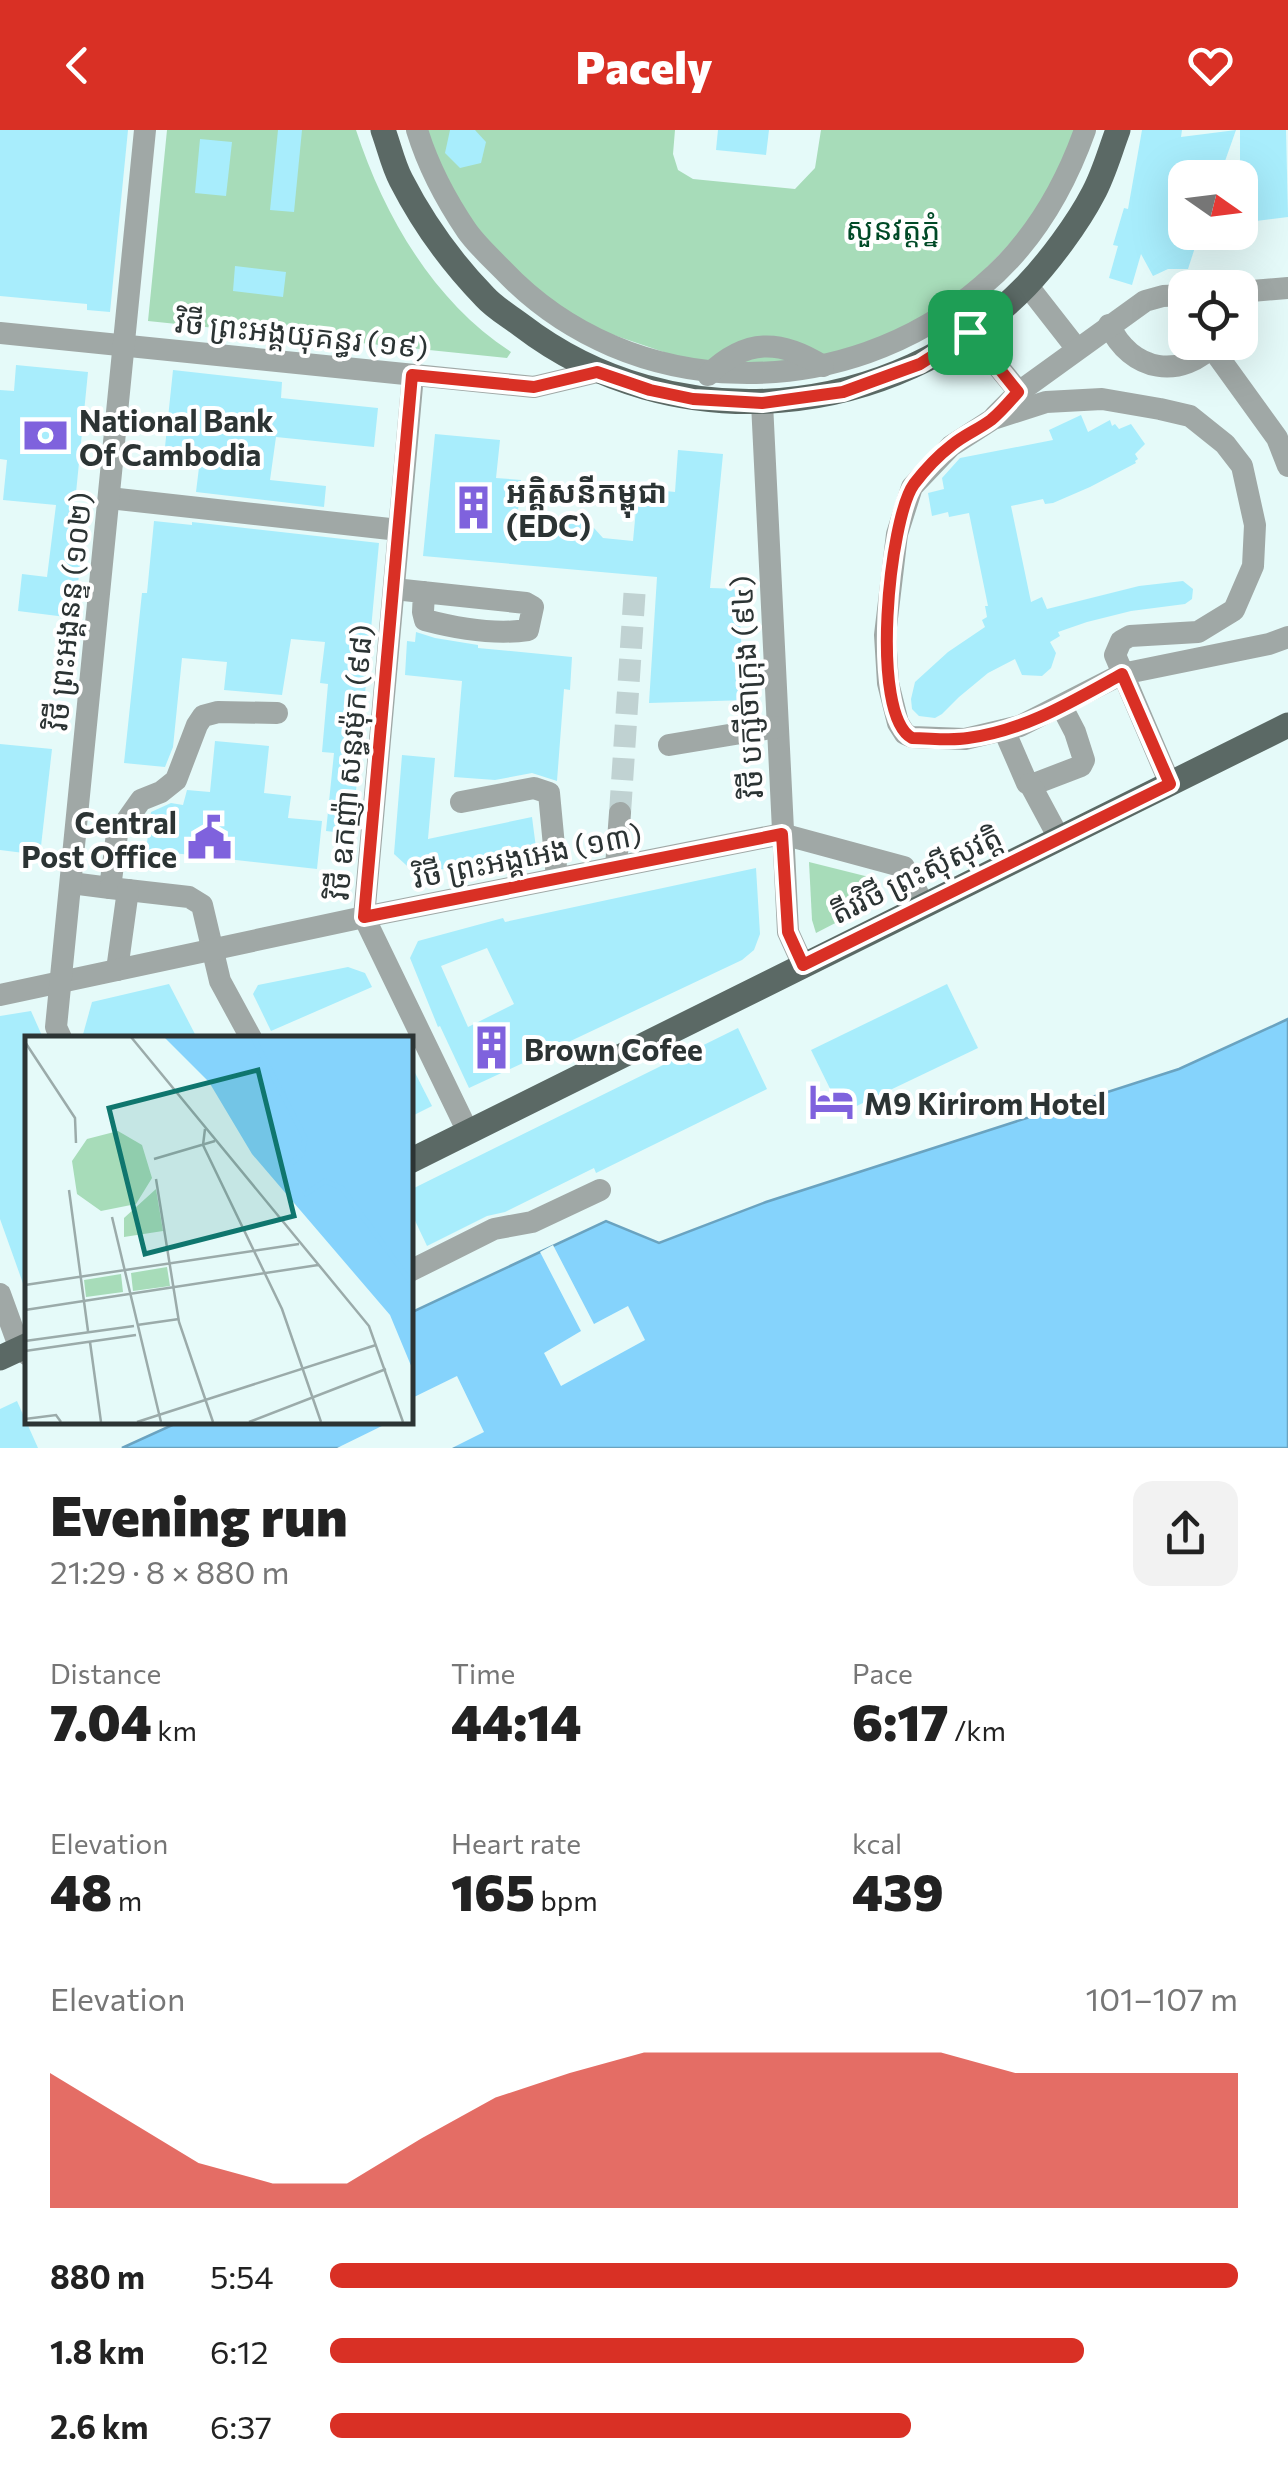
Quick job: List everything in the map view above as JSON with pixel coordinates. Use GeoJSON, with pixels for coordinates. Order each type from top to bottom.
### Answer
{"type":"FeatureCollection","features":[{"type":"Feature","properties":{"kind":"main road"},"geometry":{"type":"LineString","coordinates":[[384,130],[400,178],[438,243],[488,300],[547,346],[597,372],[650,390],[693,399],[762,403],[843,392],[920,364],[999,311],[1053,253],[1094,193],[1118,130]]}},
{"type":"Feature","properties":{"kind":"main road","name":"តីរវិថី ព្រះស៊ីសុវត្តិ"},"geometry":{"type":"LineString","coordinates":[[412,1160],[1288,725]]}},
{"type":"Feature","properties":{"kind":"street","name":"វិថី ព្រះអង្គនន្ទ (១០២)"},"geometry":{"type":"LineString","coordinates":[[61,1036],[56,1027],[60,982],[145,130]]}},
{"type":"Feature","properties":{"kind":"street"},"geometry":{"type":"LineString","coordinates":[[417,130],[427,162],[468,234],[526,294],[566,323],[611,346],[658,362],[710,372],[763,374],[838,363],[910,336],[948,313],[1016,253],[1048,210],[1085,130]]}},
{"type":"Feature","properties":{"kind":"street"},"geometry":{"type":"LineString","coordinates":[[1027,285],[1078,349]]}},
{"type":"Feature","properties":{"kind":"street"},"geometry":{"type":"LineString","coordinates":[[1258,290],[1288,288]]}},
{"type":"Feature","properties":{"kind":"street"},"geometry":{"type":"LineString","coordinates":[[1168,296],[1145,301],[1018,392],[993,419],[951,446],[912,487],[898,534],[885,636],[888,683],[898,723],[912,738],[966,739],[1020,726],[1122,674],[1288,637]]}},
{"type":"Feature","properties":{"kind":"street"},"geometry":{"type":"LineString","coordinates":[[1110,325],[1116,338],[1142,362],[1160,368],[1180,366],[1190,360]]}},
{"type":"Feature","properties":{"kind":"street"},"geometry":{"type":"LineString","coordinates":[[970,332],[1018,392]]}},
{"type":"Feature","properties":{"kind":"street","name":"វិថី ព្រះអង្គយុគន្ធរ (១៩)"},"geometry":{"type":"LineString","coordinates":[[0,333],[534,387],[597,372]]}},
{"type":"Feature","properties":{"kind":"street"},"geometry":{"type":"LineString","coordinates":[[1224,360],[1277,438],[1288,466]]}},
{"type":"Feature","properties":{"kind":"street"},"geometry":{"type":"LineString","coordinates":[[821,365],[830,371],[843,392]]}},
{"type":"Feature","properties":{"kind":"street"},"geometry":{"type":"LineString","coordinates":[[1160,368],[1160,409]]}},
{"type":"Feature","properties":{"kind":"street"},"geometry":{"type":"LineString","coordinates":[[693,399],[710,372]]}},
{"type":"Feature","properties":{"kind":"street","name":"វិថី ឧកញ៉ា សន្ធរម៉ុក (៩៨)"},"geometry":{"type":"LineString","coordinates":[[412,375],[364,917],[468,1132]]}},
{"type":"Feature","properties":{"kind":"street"},"geometry":{"type":"LineString","coordinates":[[993,419],[1046,402],[1102,398],[1190,416],[1226,444],[1242,466],[1255,525],[1253,566],[1234,610],[1198,632],[1130,636],[1120,642],[1115,655],[1170,784]]}},
{"type":"Feature","properties":{"kind":"street","name":"វិថី បក្សីចំាក្រុង (៩៤)"},"geometry":{"type":"LineString","coordinates":[[762,403],[788,932],[803,965]]}},
{"type":"Feature","properties":{"kind":"street"},"geometry":{"type":"LineString","coordinates":[[109,498],[399,530]]}},
{"type":"Feature","properties":{"kind":"street"},"geometry":{"type":"LineString","coordinates":[[394,589],[424,592]]}},
{"type":"Feature","properties":{"kind":"street"},"geometry":{"type":"LineString","coordinates":[[1030,784],[1083,763],[1062,707]]}},
{"type":"Feature","properties":{"kind":"street"},"geometry":{"type":"LineString","coordinates":[[117,970],[117,834],[140,800],[161,792],[176,780],[203,716],[218,712],[277,714]]}},
{"type":"Feature","properties":{"kind":"street"},"geometry":{"type":"LineString","coordinates":[[669,745],[777,726]]}},
{"type":"Feature","properties":{"kind":"street"},"geometry":{"type":"LineString","coordinates":[[1004,730],[1026,782],[1060,838]]}},
{"type":"Feature","properties":{"kind":"street"},"geometry":{"type":"LineString","coordinates":[[461,802],[534,788],[550,793],[557,878]]}},
{"type":"Feature","properties":{"kind":"street"},"geometry":{"type":"LineString","coordinates":[[616,867],[620,813]]}},
{"type":"Feature","properties":{"kind":"street","name":"វិថី ព្រះអង្គអេង (១៣)"},"geometry":{"type":"LineString","coordinates":[[0,995],[782,834],[904,867],[924,905]]}},
{"type":"Feature","properties":{"kind":"street"},"geometry":{"type":"LineString","coordinates":[[70,884],[189,897],[202,905],[220,981],[249,1036]]}},
{"type":"Feature","properties":{"kind":"street"},"geometry":{"type":"LineString","coordinates":[[412,1269],[494,1229],[532,1222],[600,1190]]}},
{"type":"Feature","properties":{"kind":"street"},"geometry":{"type":"LineString","coordinates":[[0,1294],[19,1352]]}},
{"type":"Feature","properties":{"kind":"green space"},"geometry":{"type":"Polygon","coordinates":[[[167,130],[356,130],[381,194],[415,254],[458,308],[511,352],[507,358],[148,321],[167,130]]]}},
{"type":"Feature","properties":{"kind":"green space","name":"សួនវត្ដភ្នំ"},"geometry":{"type":"Polygon","coordinates":[[[421,130],[675,130],[673,154],[678,170],[693,179],[795,189],[815,168],[821,130],[1080,130],[1044,208],[946,310],[837,359],[711,368],[569,320],[472,231],[421,130]]]}},
{"type":"Feature","properties":{"kind":"green space"},"geometry":{"type":"Polygon","coordinates":[[[809,862],[873,878],[881,889],[876,902],[816,933],[809,862]]]}},
{"type":"Feature","properties":{"kind":"water"},"geometry":{"type":"Polygon","coordinates":[[[1288,1019],[1288,1448],[122,1448],[177,1423],[412,1423],[412,1312],[606,1221],[659,1243],[766,1202],[1179,1069],[1288,1019]]]}},
{"type":"Feature","properties":{"kind":"pier"},"geometry":{"type":"Polygon","coordinates":[[[553,1245],[594,1324],[628,1306],[645,1340],[561,1386],[544,1353],[581,1331],[540,1252],[553,1245]]]}},
{"type":"Feature","properties":{"kind":"pier"},"geometry":{"type":"Polygon","coordinates":[[[457,1376],[484,1432],[452,1448],[337,1448],[386,1423],[412,1423],[412,1398],[457,1376]]]}},
{"type":"Feature","properties":{"kind":"building"},"geometry":{"type":"Polygon","coordinates":[[[0,130],[128,130],[110,312],[87,310],[87,304],[0,296],[0,130]]]}},
{"type":"Feature","properties":{"kind":"building"},"geometry":{"type":"Polygon","coordinates":[[[278,130],[302,130],[294,212],[270,210],[278,130]]]}},
{"type":"Feature","properties":{"kind":"building"},"geometry":{"type":"Polygon","coordinates":[[[450,130],[475,130],[486,142],[481,163],[460,168],[445,153],[450,130]]]}},
{"type":"Feature","properties":{"kind":"building"},"geometry":{"type":"Polygon","coordinates":[[[718,130],[769,130],[766,155],[716,150],[718,130]]]}},
{"type":"Feature","properties":{"kind":"building"},"geometry":{"type":"Polygon","coordinates":[[[1142,130],[1182,130],[1181,137],[1236,130],[1225,160],[1168,160],[1168,250],[1194,250],[1188,269],[1168,269],[1153,276],[1141,254],[1132,285],[1109,278],[1118,246],[1113,245],[1124,208],[1128,209],[1142,130]]]}},
{"type":"Feature","properties":{"kind":"building"},"geometry":{"type":"Polygon","coordinates":[[[1240,130],[1286,130],[1288,217],[1258,221],[1258,160],[1240,160],[1240,130]]]}},
{"type":"Feature","properties":{"kind":"building"},"geometry":{"type":"Polygon","coordinates":[[[200,139],[232,142],[226,196],[195,193],[200,139]]]}},
{"type":"Feature","properties":{"kind":"building"},"geometry":{"type":"Polygon","coordinates":[[[235,266],[286,272],[283,297],[233,291],[235,266]]]}},
{"type":"Feature","properties":{"kind":"building","name":"National Bank Of Cambodia"},"geometry":{"type":"Polygon","coordinates":[[[16,365],[88,372],[74,513],[86,515],[74,618],[18,611],[22,574],[47,577],[56,505],[3,500],[7,460],[0,459],[0,390],[14,391],[16,365]]]}},
{"type":"Feature","properties":{"kind":"building"},"geometry":{"type":"Polygon","coordinates":[[[173,370],[282,382],[281,398],[378,408],[374,447],[276,437],[270,480],[326,486],[324,507],[196,492],[201,451],[165,447],[173,370]]]}},
{"type":"Feature","properties":{"kind":"building"},"geometry":{"type":"Polygon","coordinates":[[[1081,415],[1088,432],[1110,420],[1119,429],[1131,424],[1145,444],[1135,454],[1136,463],[1090,487],[1053,503],[1045,504],[1043,499],[1011,506],[1031,602],[1042,597],[1047,609],[1139,586],[1183,581],[1193,589],[1192,599],[1185,604],[1131,611],[1058,632],[1060,636],[1050,642],[1056,653],[1051,668],[1042,676],[1022,675],[1015,659],[988,673],[942,714],[935,718],[919,716],[912,709],[915,682],[948,652],[985,627],[982,620],[987,617],[988,606],[969,513],[932,516],[928,493],[944,489],[942,478],[960,458],[1053,440],[1049,430],[1081,415]]]}},
{"type":"Feature","properties":{"kind":"building","name":"អគ្គិសនីកម្ពុជា (EDC)"},"geometry":{"type":"Polygon","coordinates":[[[435,434],[500,440],[496,478],[521,480],[516,531],[554,534],[566,525],[580,522],[593,527],[603,538],[633,541],[638,488],[675,492],[678,450],[723,454],[710,588],[739,589],[748,700],[649,703],[657,577],[423,556],[435,434]]]}},
{"type":"Feature","properties":{"kind":"building"},"geometry":{"type":"Polygon","coordinates":[[[154,521],[379,543],[352,834],[326,831],[334,753],[322,752],[328,684],[320,683],[325,642],[291,639],[282,695],[224,690],[227,662],[182,658],[173,747],[165,767],[124,763],[142,593],[147,593],[154,521]]]}},
{"type":"Feature","properties":{"kind":"building"},"geometry":{"type":"Polygon","coordinates":[[[416,632],[478,648],[572,657],[570,690],[564,689],[557,781],[532,773],[495,780],[454,777],[462,681],[405,675],[407,641],[415,642],[416,632]]]}},
{"type":"Feature","properties":{"kind":"building"},"geometry":{"type":"Polygon","coordinates":[[[215,741],[269,746],[264,793],[291,796],[288,818],[322,821],[317,869],[146,850],[151,812],[171,803],[183,805],[187,790],[210,792],[215,741]]]}},
{"type":"Feature","properties":{"kind":"building"},"geometry":{"type":"Polygon","coordinates":[[[0,744],[52,749],[40,855],[0,850],[0,744]]]}},
{"type":"Feature","properties":{"kind":"building"},"geometry":{"type":"Polygon","coordinates":[[[402,755],[435,758],[428,839],[532,817],[536,848],[417,875],[394,854],[402,755]]]}},
{"type":"Feature","properties":{"kind":"building"},"geometry":{"type":"Polygon","coordinates":[[[756,868],[760,934],[754,950],[742,960],[560,1046],[563,1052],[541,1062],[538,1056],[469,1088],[438,1027],[410,958],[418,941],[503,918],[505,922],[756,868]],[[487,948],[441,966],[468,1027],[514,1004],[487,948]]]}},
{"type":"Feature","properties":{"kind":"building"},"geometry":{"type":"Polygon","coordinates":[[[348,967],[365,973],[372,987],[271,1031],[253,994],[258,985],[348,967]]]}},
{"type":"Feature","properties":{"kind":"building"},"geometry":{"type":"Polygon","coordinates":[[[169,984],[196,1036],[83,1036],[92,1002],[169,984]]]}},
{"type":"Feature","properties":{"kind":"building"},"geometry":{"type":"Polygon","coordinates":[[[947,984],[978,1048],[842,1113],[811,1050],[947,984]]]}},
{"type":"Feature","properties":{"kind":"building"},"geometry":{"type":"Polygon","coordinates":[[[31,1011],[42,1036],[25,1036],[25,1289],[0,1219],[0,1016],[31,1011]]]}},
{"type":"Feature","properties":{"kind":"building"},"geometry":{"type":"Polygon","coordinates":[[[738,1028],[767,1089],[596,1173],[594,1168],[427,1246],[412,1214],[412,1189],[738,1028]]]}},
{"type":"Feature","properties":{"kind":"building"},"geometry":{"type":"Polygon","coordinates":[[[412,1067],[432,1106],[412,1116],[412,1067]]]}},
{"type":"Feature","properties":{"kind":"building"},"geometry":{"type":"Polygon","coordinates":[[[17,1401],[38,1448],[0,1448],[0,1409],[17,1401]]]}},
{"type":"Feature","properties":{"kind":"tunnel"},"geometry":{"type":"LineString","coordinates":[[620,813],[635,586]]}},
{"type":"Feature","properties":{"kind":"place","name":"National Bank Of Cambodia"},"geometry":{"type":"Point","coordinates":[46,436]}},
{"type":"Feature","properties":{"kind":"place","name":"អគ្គិសនីកម្ពុជា (EDC)"},"geometry":{"type":"Point","coordinates":[473,507]}},
{"type":"Feature","properties":{"kind":"place","name":"Central Post Office"},"geometry":{"type":"Point","coordinates":[210,838]}},
{"type":"Feature","properties":{"kind":"place","name":"Brown Cofee"},"geometry":{"type":"Point","coordinates":[491,1048]}},
{"type":"Feature","properties":{"kind":"place","name":"M9 Kirirom Hotel"},"geometry":{"type":"Point","coordinates":[831,1102]}},
{"type":"Feature","properties":{"kind":"route"},"geometry":{"type":"LineString","coordinates":[[970,332],[1018,392],[993,419],[951,446],[912,487],[898,534],[885,636],[888,683],[898,723],[912,738],[966,739],[1020,726],[1122,674],[1170,784],[803,965],[788,932],[782,834],[364,917],[412,375],[534,387],[597,372],[693,399],[762,403],[843,392],[920,364],[970,332]]}}]}
